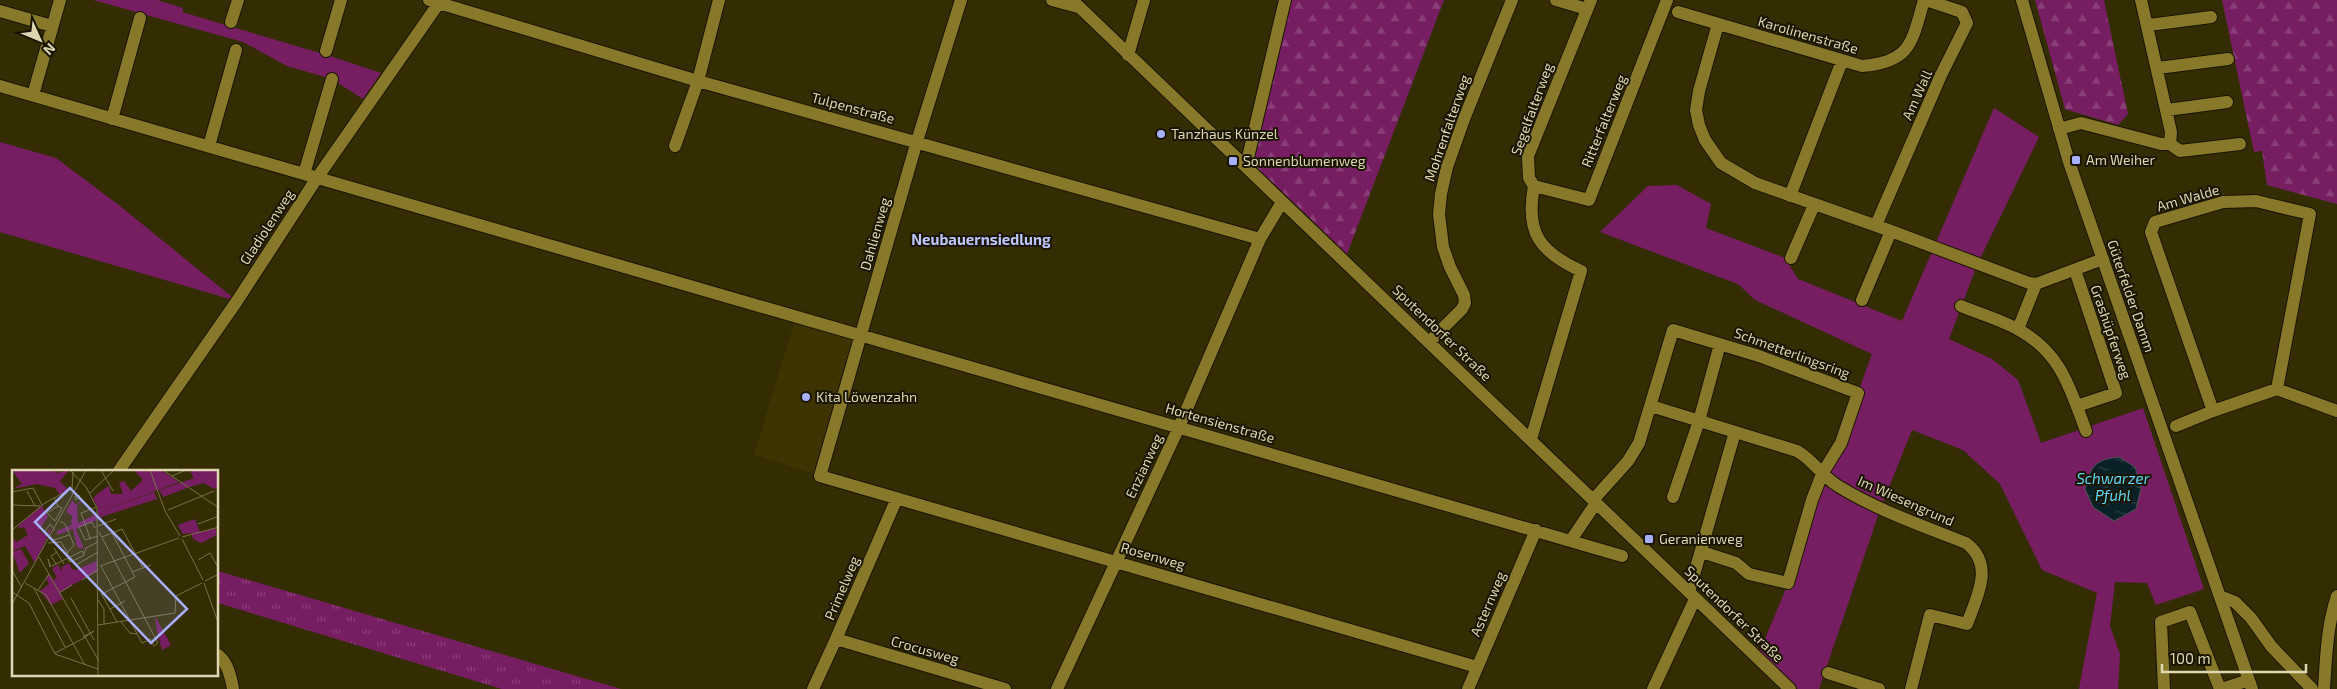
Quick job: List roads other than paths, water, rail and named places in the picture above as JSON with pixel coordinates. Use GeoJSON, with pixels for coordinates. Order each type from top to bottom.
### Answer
{"type":"FeatureCollection","features":[{"type":"Feature","properties":{"kind":"street"},"geometry":{"type":"LineString","coordinates":[[33,95],[60,0]]}},
{"type":"Feature","properties":{"kind":"street"},"geometry":{"type":"LineString","coordinates":[[231,22],[238,0]]}},
{"type":"Feature","properties":{"kind":"street"},"geometry":{"type":"LineString","coordinates":[[326,51],[341,0]]}},
{"type":"Feature","properties":{"kind":"street"},"geometry":{"type":"LineString","coordinates":[[675,146],[698,81],[719,0]]}},
{"type":"Feature","properties":{"kind":"street","name":"Dahlienweg"},"geometry":{"type":"LineString","coordinates":[[820,476],[917,141],[961,0]]}},
{"type":"Feature","properties":{"kind":"street"},"geometry":{"type":"LineString","coordinates":[[1052,0],[1076,4]]}},
{"type":"Feature","properties":{"kind":"street"},"geometry":{"type":"LineString","coordinates":[[1128,54],[1144,0]]}},
{"type":"Feature","properties":{"kind":"street"},"geometry":{"type":"LineString","coordinates":[[1246,166],[1285,0]]}},
{"type":"Feature","properties":{"kind":"street","name":"Mohrenfalterweg"},"geometry":{"type":"LineString","coordinates":[[1429,342],[1462,309],[1465,303],[1464,295],[1450,267],[1443,247],[1439,214],[1440,194],[1447,166],[1464,119],[1512,0]]}},
{"type":"Feature","properties":{"kind":"street"},"geometry":{"type":"LineString","coordinates":[[1556,0],[1589,4]]}},
{"type":"Feature","properties":{"kind":"street","name":"Ritterfalterweg"},"geometry":{"type":"LineString","coordinates":[[1534,186],[1589,200],[1667,0]]}},
{"type":"Feature","properties":{"kind":"street","name":"Karolinenstraße"},"geometry":{"type":"LineString","coordinates":[[1678,12],[1862,66],[1884,64],[1900,55],[1912,40],[1925,0]]}},
{"type":"Feature","properties":{"kind":"street","name":"Am Wall"},"geometry":{"type":"LineString","coordinates":[[1876,225],[1941,75],[1967,23],[1962,12],[1925,0]]}},
{"type":"Feature","properties":{"kind":"street","name":"Güterfelder Damm"},"geometry":{"type":"LineString","coordinates":[[2022,0],[2059,130],[2250,684]]}},
{"type":"Feature","properties":{"kind":"street"},"geometry":{"type":"LineString","coordinates":[[2141,0],[2149,25],[2171,132],[2170,144]]}},
{"type":"Feature","properties":{"kind":"street","name":"Tulpenstraße"},"geometry":{"type":"LineString","coordinates":[[436,1],[698,81],[917,141],[1260,239]]}},
{"type":"Feature","properties":{"kind":"street","name":"Gladiolenweg"},"geometry":{"type":"LineString","coordinates":[[119,470],[237,301],[436,1]]}},
{"type":"Feature","properties":{"kind":"street","name":"Sputendorfer Straße"},"geometry":{"type":"LineString","coordinates":[[1076,4],[1790,689]]}},
{"type":"Feature","properties":{"kind":"street","name":"Segelfalterweg"},"geometry":{"type":"LineString","coordinates":[[1531,439],[1581,271],[1562,262],[1545,250],[1534,233],[1530,208],[1534,186],[1529,178],[1528,156],[1589,4]]}},
{"type":"Feature","properties":{"kind":"street"},"geometry":{"type":"LineString","coordinates":[[0,11],[52,26]]}},
{"type":"Feature","properties":{"kind":"street"},"geometry":{"type":"LineString","coordinates":[[2149,25],[2212,17]]}},
{"type":"Feature","properties":{"kind":"street"},"geometry":{"type":"LineString","coordinates":[[112,119],[140,18]]}},
{"type":"Feature","properties":{"kind":"street"},"geometry":{"type":"LineString","coordinates":[[1718,24],[1699,91],[1696,110],[1699,125],[1712,152],[1721,163],[1743,177],[1814,205],[1876,225],[2029,283],[2036,284],[2104,259]]}},
{"type":"Feature","properties":{"kind":"street"},"geometry":{"type":"LineString","coordinates":[[209,146],[236,50]]}},
{"type":"Feature","properties":{"kind":"street"},"geometry":{"type":"LineString","coordinates":[[2158,68],[2228,59]]}},
{"type":"Feature","properties":{"kind":"street"},"geometry":{"type":"LineString","coordinates":[[1790,196],[1842,61]]}},
{"type":"Feature","properties":{"kind":"street"},"geometry":{"type":"LineString","coordinates":[[304,174],[332,80]]}},
{"type":"Feature","properties":{"kind":"street","name":"Hortensienstraße"},"geometry":{"type":"LineString","coordinates":[[0,86],[861,336],[1179,426],[1622,556]]}},
{"type":"Feature","properties":{"kind":"street"},"geometry":{"type":"LineString","coordinates":[[2166,110],[2227,102]]}},
{"type":"Feature","properties":{"kind":"street"},"geometry":{"type":"LineString","coordinates":[[2059,130],[2081,123],[2161,144],[2170,144],[2180,151],[2240,144]]}},
{"type":"Feature","properties":{"kind":"street","name":"Am Walde"},"geometry":{"type":"LineString","coordinates":[[2213,411],[2151,232],[2155,222],[2223,202],[2256,201],[2310,214],[2277,389]]}},
{"type":"Feature","properties":{"kind":"street","name":"Enzianweg"},"geometry":{"type":"LineString","coordinates":[[1057,689],[1179,426],[1260,239],[1282,202]]}},
{"type":"Feature","properties":{"kind":"street"},"geometry":{"type":"LineString","coordinates":[[1791,258],[1814,205]]}},
{"type":"Feature","properties":{"kind":"street"},"geometry":{"type":"LineString","coordinates":[[1862,300],[1891,231]]}},
{"type":"Feature","properties":{"kind":"street","name":"Grashüpferweg"},"geometry":{"type":"LineString","coordinates":[[2075,270],[2116,393],[2076,406]]}},
{"type":"Feature","properties":{"kind":"street"},"geometry":{"type":"LineString","coordinates":[[2018,329],[2036,284]]}},
{"type":"Feature","properties":{"kind":"street"},"geometry":{"type":"LineString","coordinates":[[1961,306],[2018,329],[2042,345],[2056,361],[2066,378],[2086,431]]}},
{"type":"Feature","properties":{"kind":"street","name":"Schmetterlingsring"},"geometry":{"type":"LineString","coordinates":[[1594,501],[1634,452],[1673,330],[1797,369],[1803,374],[1858,393],[1841,443],[1822,474],[1804,525],[1788,584],[1749,574],[1736,563],[1702,552]]}},
{"type":"Feature","properties":{"kind":"street"},"geometry":{"type":"LineString","coordinates":[[1673,498],[1699,421],[1720,344]]}},
{"type":"Feature","properties":{"kind":"street"},"geometry":{"type":"LineString","coordinates":[[2176,426],[2277,389],[2337,411]]}},
{"type":"Feature","properties":{"kind":"street","name":"Im Wiesengrund"},"geometry":{"type":"LineString","coordinates":[[1650,406],[1797,450],[1822,474],[1849,493],[1966,544],[1980,558],[1982,574],[1967,624],[1930,616],[1911,689]]}},
{"type":"Feature","properties":{"kind":"street"},"geometry":{"type":"LineString","coordinates":[[1653,689],[1692,595],[1735,432]]}},
{"type":"Feature","properties":{"kind":"street","name":"Rosenweg"},"geometry":{"type":"LineString","coordinates":[[820,476],[1477,667]]}},
{"type":"Feature","properties":{"kind":"street","name":"Primelweg"},"geometry":{"type":"LineString","coordinates":[[813,689],[897,498]]}},
{"type":"Feature","properties":{"kind":"street"},"geometry":{"type":"LineString","coordinates":[[1571,540],[1594,501]]}},
{"type":"Feature","properties":{"kind":"street","name":"Asternweg"},"geometry":{"type":"LineString","coordinates":[[1468,689],[1536,530]]}},
{"type":"Feature","properties":{"kind":"street"},"geometry":{"type":"LineString","coordinates":[[2324,689],[2327,644],[2337,596]]}},
{"type":"Feature","properties":{"kind":"street"},"geometry":{"type":"LineString","coordinates":[[2221,599],[2225,598],[2236,602],[2251,618],[2271,646],[2312,689]]}},
{"type":"Feature","properties":{"kind":"street"},"geometry":{"type":"LineString","coordinates":[[2164,689],[2161,622],[2190,612],[2221,689],[2250,684]]}},
{"type":"Feature","properties":{"kind":"street","name":"Crocusweg"},"geometry":{"type":"LineString","coordinates":[[836,639],[1005,689]]}},
{"type":"Feature","properties":{"kind":"street"},"geometry":{"type":"LineString","coordinates":[[219,656],[231,676],[233,689]]}},
{"type":"Feature","properties":{"kind":"street"},"geometry":{"type":"LineString","coordinates":[[1828,674],[1879,689]]}},
{"type":"Feature","properties":{"kind":"water","name":"Schwarzer Pfuhl"},"geometry":{"type":"Polygon","coordinates":[[[2119,457],[2135,467],[2141,488],[2136,509],[2114,521],[2093,507],[2085,489],[2089,475],[2099,462],[2119,457]]]}},
{"type":"Feature","properties":{"kind":"place","name":"Tanzhaus Künzel"},"geometry":{"type":"Point","coordinates":[1161,134]}},
{"type":"Feature","properties":{"kind":"place","name":"Am Weiher"},"geometry":{"type":"Point","coordinates":[2076,160]}},
{"type":"Feature","properties":{"kind":"place","name":"Sonnenblumenweg"},"geometry":{"type":"Point","coordinates":[1233,161]}},
{"type":"Feature","properties":{"kind":"place","name":"Kita Löwenzahn"},"geometry":{"type":"Point","coordinates":[806,397]}},
{"type":"Feature","properties":{"kind":"place","name":"Geranienweg"},"geometry":{"type":"Point","coordinates":[1649,539]}},
{"type":"Feature","properties":{"kind":"district","name":"Neubauernsiedlung"},"geometry":{"type":"Point","coordinates":[981,240]}}]}
